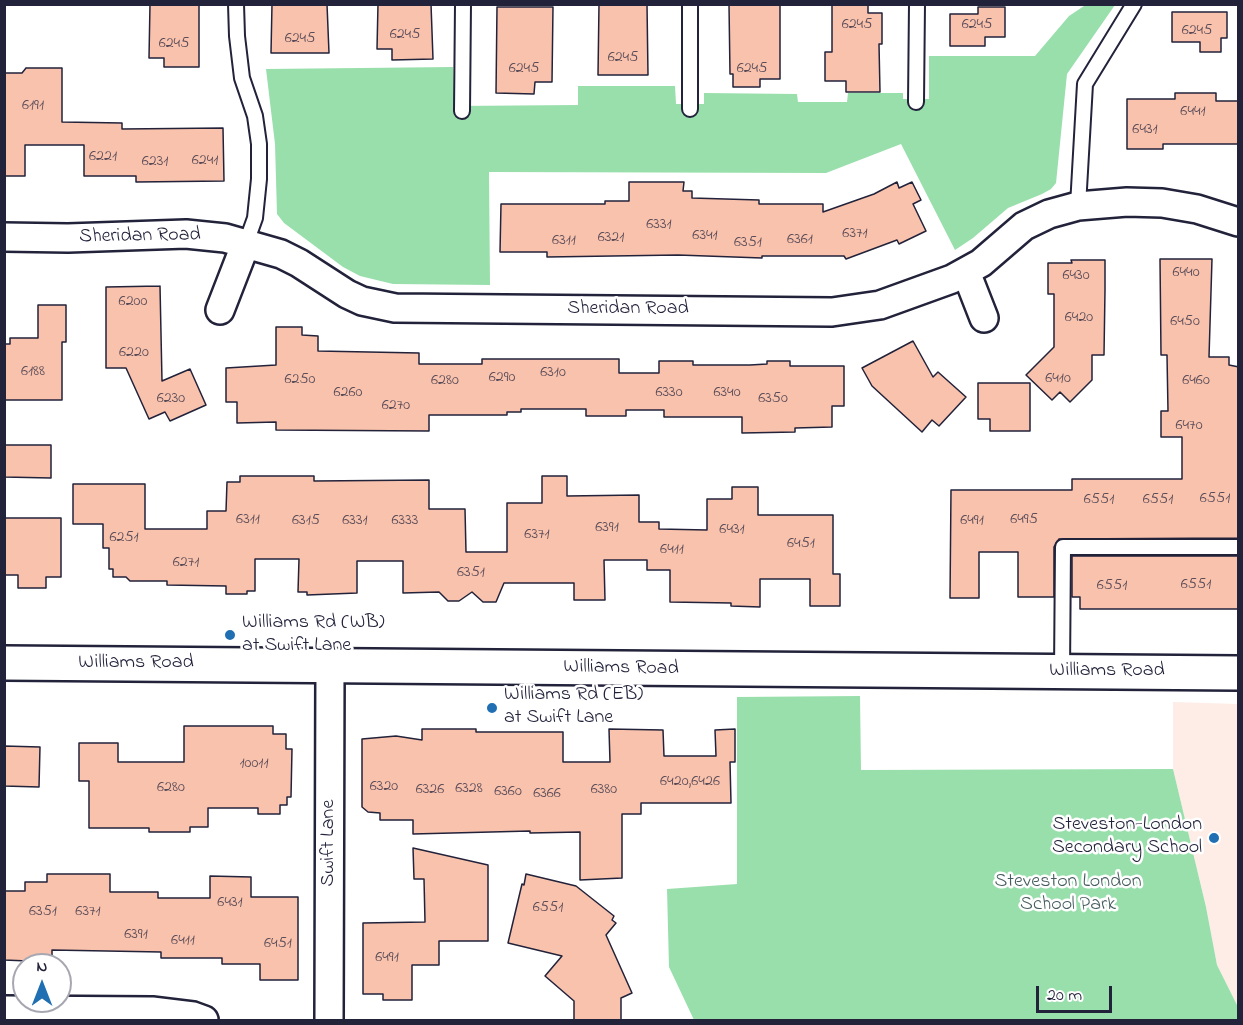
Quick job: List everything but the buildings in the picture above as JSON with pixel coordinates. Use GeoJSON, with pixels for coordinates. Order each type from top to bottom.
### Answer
{"type":"FeatureCollection","features":[{"type":"Feature","properties":{"kind":"street","name":"Sheridan Road"},"geometry":{"type":"LineString","coordinates":[[4,237],[68,238],[186,234],[213,236],[246,243],[290,258],[362,301],[380,306],[409,309],[848,311],[896,300],[966,272],[981,263],[1024,226],[1050,214],[1078,206],[1127,202],[1162,203],[1197,209],[1239,222]]}},
{"type":"Feature","properties":{"kind":"street"},"geometry":{"type":"LineString","coordinates":[[220,310],[246,243]]}},
{"type":"Feature","properties":{"kind":"street"},"geometry":{"type":"LineString","coordinates":[[966,272],[984,318]]}},
{"type":"Feature","properties":{"kind":"street","name":"Williams Road"},"geometry":{"type":"LineString","coordinates":[[4,663],[1239,673]]}},
{"type":"Feature","properties":{"kind":"street","name":"Swift Lane"},"geometry":{"type":"LineString","coordinates":[[329,1020],[330,666]]}},
{"type":"Feature","properties":{"kind":"street"},"geometry":{"type":"LineString","coordinates":[[4,1010],[152,1011],[184,1014],[204,1020]]}},
{"type":"Feature","properties":{"kind":"lane"},"geometry":{"type":"LineString","coordinates":[[236,4],[242,78],[255,116],[259,144],[259,179],[255,218],[246,243]]}},
{"type":"Feature","properties":{"kind":"lane"},"geometry":{"type":"LineString","coordinates":[[462,111],[463,4]]}},
{"type":"Feature","properties":{"kind":"lane"},"geometry":{"type":"LineString","coordinates":[[690,4],[690,108]]}},
{"type":"Feature","properties":{"kind":"lane"},"geometry":{"type":"LineString","coordinates":[[916,4],[916,102]]}},
{"type":"Feature","properties":{"kind":"lane"},"geometry":{"type":"LineString","coordinates":[[1078,206],[1086,78],[1134,4]]}},
{"type":"Feature","properties":{"kind":"lane"},"geometry":{"type":"LineString","coordinates":[[1062,672],[1064,547],[1239,547]]}},
{"type":"Feature","properties":{"kind":"shaded area","name":"Steveston-London Secondary School"},"geometry":{"type":"Polygon","coordinates":[[[1173,702],[1238,704],[1238,1007],[1217,965],[1206,907],[1173,769],[1173,702]]]}},
{"type":"Feature","properties":{"kind":"green space"},"geometry":{"type":"Polygon","coordinates":[[[1115,5],[1067,74],[1056,183],[1042,194],[1008,208],[955,250],[901,144],[826,173],[489,172],[490,285],[393,284],[360,276],[343,267],[284,223],[277,214],[275,144],[266,69],[453,67],[454,106],[578,105],[578,86],[675,86],[676,104],[704,104],[704,93],[797,94],[798,102],[847,102],[848,93],[903,93],[903,99],[929,99],[929,56],[1035,56],[1069,16],[1084,6],[1115,5]]]}},
{"type":"Feature","properties":{"kind":"green space","name":"Steveston London School Park"},"geometry":{"type":"Polygon","coordinates":[[[860,696],[861,770],[1173,769],[1206,907],[1217,965],[1238,1007],[1238,1020],[694,1020],[669,967],[667,889],[737,884],[737,697],[860,696]]]}},
{"type":"Feature","properties":{"kind":"place","name":"Williams Rd (WB) at Swift Lane"},"geometry":{"type":"Point","coordinates":[230,635]}},
{"type":"Feature","properties":{"kind":"place","name":"Williams Rd (EB) at Swift Lane"},"geometry":{"type":"Point","coordinates":[492,708]}},
{"type":"Feature","properties":{"kind":"place","name":"Steveston-London Secondary School"},"geometry":{"type":"Point","coordinates":[1214,838]}}]}
